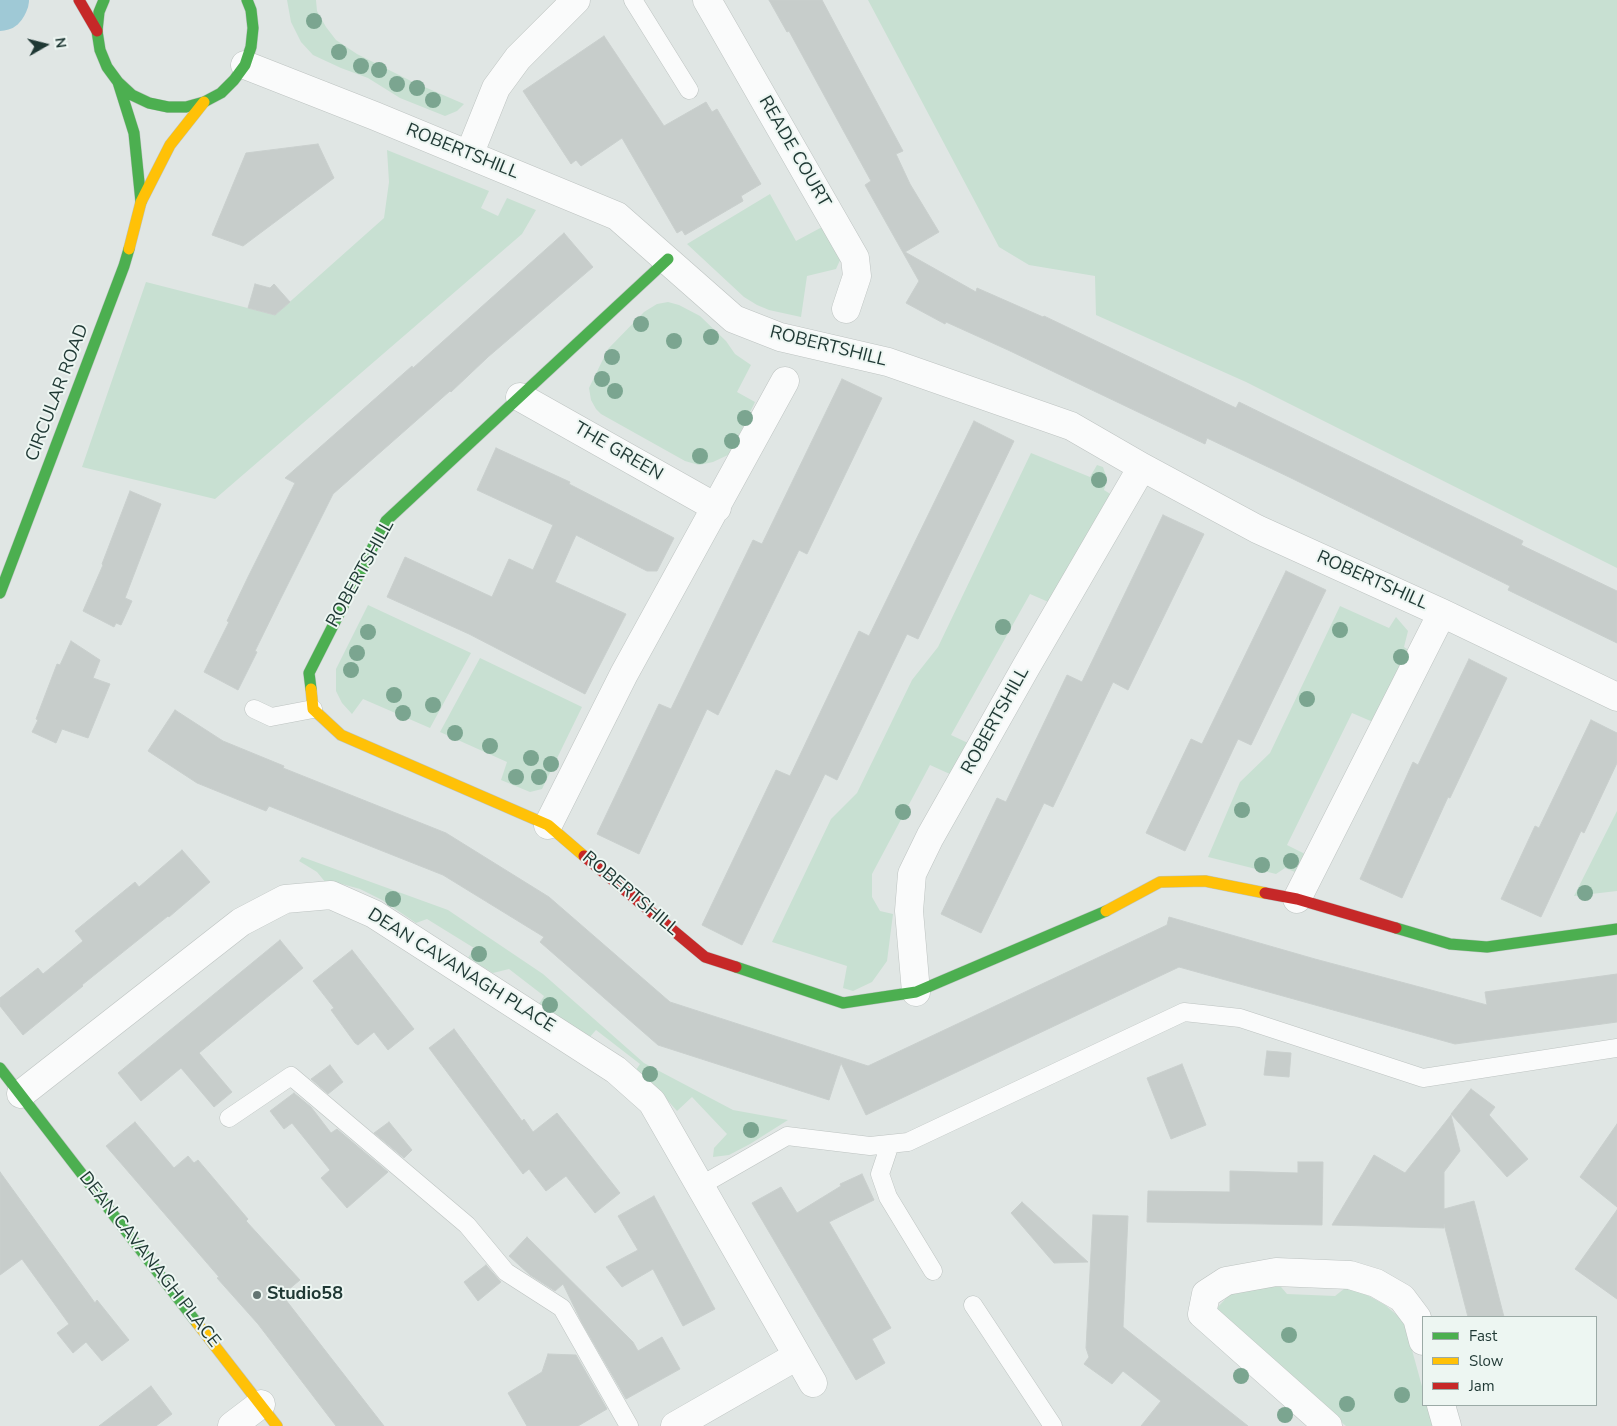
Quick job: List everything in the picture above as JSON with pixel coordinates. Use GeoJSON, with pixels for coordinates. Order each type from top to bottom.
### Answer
{"type":"FeatureCollection","features":[{"type":"Feature","properties":{"kind":"street"},"geometry":{"type":"LineString","coordinates":[[80,0],[97,31]]}},
{"type":"Feature","properties":{"kind":"street"},"geometry":{"type":"LineString","coordinates":[[104,0],[99,12],[97,31],[100,50],[107,67],[118,82],[132,94],[149,103],[168,107],[186,107],[204,102],[220,93],[234,80],[245,65],[251,47],[253,28],[250,3]]}},
{"type":"Feature","properties":{"kind":"street"},"geometry":{"type":"LineString","coordinates":[[469,155],[496,88],[518,58],[576,0]]}},
{"type":"Feature","properties":{"kind":"street","name":"READE COURT"},"geometry":{"type":"LineString","coordinates":[[707,0],[855,258],[857,276],[846,309]]}},
{"type":"Feature","properties":{"kind":"street","name":"ROBERTSHILL"},"geometry":{"type":"LineString","coordinates":[[245,65],[617,216],[734,319],[780,337],[888,362],[1071,426],[1142,467],[1258,529],[1442,612],[1617,696]]}},
{"type":"Feature","properties":{"kind":"street","name":"CIRCULAR ROAD"},"geometry":{"type":"LineString","coordinates":[[118,82],[134,133],[141,202]]}},
{"type":"Feature","properties":{"kind":"street","name":"CIRCULAR ROAD"},"geometry":{"type":"LineString","coordinates":[[0,593],[124,266],[141,202],[170,145],[204,102]]}},
{"type":"Feature","properties":{"kind":"street","name":"ROBERTSHILL"},"geometry":{"type":"LineString","coordinates":[[668,259],[386,521],[308,673],[313,709],[342,735],[548,826],[706,957],[843,1003],[916,992],[1110,909],[1160,882],[1205,881],[1297,899],[1450,944],[1487,947],[1617,929]]}},
{"type":"Feature","properties":{"kind":"street"},"geometry":{"type":"LineString","coordinates":[[548,826],[624,674],[785,381]]}},
{"type":"Feature","properties":{"kind":"street","name":"THE GREEN"},"geometry":{"type":"LineString","coordinates":[[520,397],[716,508]]}},
{"type":"Feature","properties":{"kind":"street","name":"ROBERTSHILL"},"geometry":{"type":"LineString","coordinates":[[916,992],[909,911],[912,874],[930,837],[1026,667],[1142,467]]}},
{"type":"Feature","properties":{"kind":"street","name":"ROBERTSHILL"},"geometry":{"type":"LineString","coordinates":[[1297,899],[1442,612]]}},
{"type":"Feature","properties":{"kind":"street","name":"DEAN CAVANAGH PLACE"},"geometry":{"type":"LineString","coordinates":[[21,1094],[241,922],[285,899],[331,895],[374,914],[616,1070],[652,1102],[813,1383]]}},
{"type":"Feature","properties":{"kind":"street","name":"DEAN CAVANAGH PLACE"},"geometry":{"type":"LineString","coordinates":[[0,1068],[277,1426]]}},
{"type":"Feature","properties":{"kind":"street"},"geometry":{"type":"LineString","coordinates":[[1328,1426],[1202,1314],[1206,1294],[1226,1281],[1276,1272],[1350,1275],[1376,1283],[1402,1298],[1417,1318],[1422,1337]]}},
{"type":"Feature","properties":{"kind":"street"},"geometry":{"type":"LineString","coordinates":[[675,1426],[797,1356]]}},
{"type":"Feature","properties":{"kind":"street"},"geometry":{"type":"LineString","coordinates":[[232,1426],[261,1404]]}},
{"type":"Feature","properties":{"kind":"street"},"geometry":{"type":"LineString","coordinates":[[1441,1406],[1447,1426]]}},
{"type":"Feature","properties":{"kind":"lane"},"geometry":{"type":"LineString","coordinates":[[633,0],[688,90]]}},
{"type":"Feature","properties":{"kind":"lane"},"geometry":{"type":"LineString","coordinates":[[254,709],[271,717],[313,709]]}},
{"type":"Feature","properties":{"kind":"lane"},"geometry":{"type":"LineString","coordinates":[[700,1186],[787,1136],[870,1146],[908,1142],[1184,1012],[1240,1018],[1423,1078],[1617,1048]]}},
{"type":"Feature","properties":{"kind":"lane"},"geometry":{"type":"LineString","coordinates":[[229,1118],[291,1076],[467,1225],[506,1272],[562,1308],[629,1426]]}},
{"type":"Feature","properties":{"kind":"lane"},"geometry":{"type":"LineString","coordinates":[[890,1144],[880,1174],[888,1197],[933,1271]]}},
{"type":"Feature","properties":{"kind":"lane"},"geometry":{"type":"LineString","coordinates":[[973,1305],[1053,1426]]}},
{"type":"Feature","properties":{"kind":"green space"},"geometry":{"type":"Polygon","coordinates":[[[287,0],[316,0],[317,11],[336,40],[357,54],[413,82],[464,104],[457,111],[445,116],[400,98],[368,78],[313,55],[301,42],[291,22],[287,0]]]}},
{"type":"Feature","properties":{"kind":"green space"},"geometry":{"type":"Polygon","coordinates":[[[868,0],[1617,0],[1617,568],[1246,382],[1096,315],[1095,276],[1029,265],[999,247],[868,0]]]}},
{"type":"Feature","properties":{"kind":"green space"},"geometry":{"type":"Polygon","coordinates":[[[387,150],[489,191],[481,208],[498,216],[507,198],[536,210],[522,234],[215,499],[82,467],[146,282],[275,315],[384,218],[389,182],[387,150]]]}},
{"type":"Feature","properties":{"kind":"green space"},"geometry":{"type":"Polygon","coordinates":[[[770,194],[796,241],[824,226],[841,258],[836,269],[807,276],[801,317],[769,310],[744,297],[687,244],[770,194]]]}},
{"type":"Feature","properties":{"kind":"green space"},"geometry":{"type":"Polygon","coordinates":[[[668,302],[679,305],[700,316],[726,341],[735,354],[751,365],[737,392],[755,402],[730,454],[713,462],[699,465],[685,461],[601,414],[591,400],[589,388],[608,349],[644,312],[657,304],[668,302]]]}},
{"type":"Feature","properties":{"kind":"green space"},"geometry":{"type":"Polygon","coordinates":[[[1031,453],[1090,477],[1097,465],[1103,467],[1107,479],[1104,490],[1112,495],[1053,604],[1030,594],[951,735],[970,744],[952,775],[930,765],[872,874],[872,897],[880,911],[893,914],[887,961],[872,982],[853,991],[843,988],[847,966],[772,942],[831,819],[857,793],[912,680],[938,647],[1031,453]]]}},
{"type":"Feature","properties":{"kind":"green space"},"geometry":{"type":"Polygon","coordinates":[[[368,605],[471,653],[430,728],[363,699],[352,714],[342,703],[336,691],[336,669],[368,605]]]}},
{"type":"Feature","properties":{"kind":"green space"},"geometry":{"type":"Polygon","coordinates":[[[1340,606],[1389,628],[1396,617],[1408,631],[1404,647],[1410,651],[1373,722],[1352,713],[1287,845],[1305,854],[1295,872],[1285,868],[1276,874],[1208,857],[1240,782],[1270,753],[1340,606]]]}},
{"type":"Feature","properties":{"kind":"green space"},"geometry":{"type":"Polygon","coordinates":[[[480,658],[582,707],[542,789],[530,792],[501,780],[507,762],[440,732],[480,658]]]}},
{"type":"Feature","properties":{"kind":"green space"},"geometry":{"type":"Polygon","coordinates":[[[1617,811],[1617,891],[1574,896],[1617,811]]]}},
{"type":"Feature","properties":{"kind":"green space"},"geometry":{"type":"Polygon","coordinates":[[[302,857],[448,910],[543,974],[644,1063],[733,1110],[788,1120],[729,1155],[713,1157],[714,1148],[727,1134],[692,1097],[677,1111],[654,1085],[636,1070],[640,1064],[596,1030],[589,1038],[539,1004],[544,996],[509,969],[493,973],[468,958],[474,948],[427,919],[416,923],[382,900],[360,889],[342,884],[326,883],[317,872],[299,861],[302,857]]]}},
{"type":"Feature","properties":{"kind":"green space"},"geometry":{"type":"Polygon","coordinates":[[[1276,1281],[1287,1294],[1335,1296],[1349,1285],[1385,1305],[1404,1321],[1422,1386],[1422,1406],[1427,1406],[1433,1426],[1346,1426],[1218,1320],[1217,1308],[1229,1295],[1276,1281]]]}},
{"type":"Feature","properties":{"kind":"building"},"geometry":{"type":"Polygon","coordinates":[[[769,0],[822,0],[903,151],[896,154],[910,184],[939,232],[905,252],[976,292],[977,288],[1044,316],[1236,408],[1239,402],[1523,541],[1521,545],[1617,591],[1617,643],[1508,590],[1510,586],[1289,477],[1207,438],[1205,444],[1008,350],[946,322],[945,324],[906,303],[919,281],[865,185],[871,181],[789,31],[787,32],[769,0]]]}},
{"type":"Feature","properties":{"kind":"building"},"geometry":{"type":"Polygon","coordinates":[[[604,36],[664,126],[706,102],[712,112],[717,109],[761,184],[741,196],[743,201],[685,235],[682,230],[677,233],[622,138],[581,166],[576,160],[571,164],[523,91],[604,36]]]}},
{"type":"Feature","properties":{"kind":"building"},"geometry":{"type":"Polygon","coordinates":[[[318,144],[334,178],[243,246],[212,235],[246,153],[318,144]]]}},
{"type":"Feature","properties":{"kind":"building"},"geometry":{"type":"Polygon","coordinates":[[[564,233],[593,267],[333,494],[255,651],[257,652],[238,690],[204,672],[229,622],[227,621],[248,577],[295,483],[285,478],[412,366],[413,368],[564,233]]]}},
{"type":"Feature","properties":{"kind":"building"},"geometry":{"type":"Polygon","coordinates":[[[255,284],[270,288],[274,284],[290,302],[275,315],[248,308],[255,284]]]}},
{"type":"Feature","properties":{"kind":"building"},"geometry":{"type":"Polygon","coordinates":[[[842,379],[882,398],[807,554],[799,550],[718,715],[707,709],[639,854],[597,834],[659,704],[671,709],[753,540],[762,544],[842,379]]]}},
{"type":"Feature","properties":{"kind":"building"},"geometry":{"type":"Polygon","coordinates":[[[974,421],[1014,441],[918,639],[907,634],[837,780],[825,774],[742,945],[702,925],[776,770],[790,776],[859,631],[869,636],[974,421]]]}},
{"type":"Feature","properties":{"kind":"building"},"geometry":{"type":"Polygon","coordinates":[[[496,448],[570,482],[569,484],[674,538],[657,571],[647,571],[576,535],[555,582],[626,614],[585,694],[469,634],[387,597],[405,557],[492,597],[509,559],[533,570],[553,525],[477,490],[496,448]]]}},
{"type":"Feature","properties":{"kind":"building"},"geometry":{"type":"Polygon","coordinates":[[[130,491],[161,504],[125,598],[132,601],[121,625],[116,623],[114,627],[83,611],[103,565],[130,491]]]}},
{"type":"Feature","properties":{"kind":"building"},"geometry":{"type":"Polygon","coordinates":[[[1163,515],[1204,534],[1128,690],[1113,682],[1053,807],[1044,803],[981,933],[941,914],[997,798],[1006,802],[1067,675],[1082,682],[1163,515]]]}},
{"type":"Feature","properties":{"kind":"building"},"geometry":{"type":"Polygon","coordinates":[[[1286,571],[1326,590],[1251,745],[1238,739],[1185,851],[1146,833],[1191,739],[1202,744],[1286,571]]]}},
{"type":"Feature","properties":{"kind":"building"},"geometry":{"type":"Polygon","coordinates":[[[71,641],[100,660],[93,678],[110,684],[88,738],[62,729],[56,743],[32,732],[57,664],[60,665],[71,641]]]}},
{"type":"Feature","properties":{"kind":"building"},"geometry":{"type":"Polygon","coordinates":[[[1469,659],[1507,678],[1450,798],[1448,797],[1402,898],[1360,879],[1413,762],[1418,765],[1469,659]]]}},
{"type":"Feature","properties":{"kind":"building"},"geometry":{"type":"Polygon","coordinates":[[[175,710],[223,741],[284,766],[283,768],[446,833],[549,897],[670,1002],[868,1066],[1167,925],[1169,917],[1315,959],[1487,1005],[1485,992],[1617,974],[1617,1022],[1455,1044],[1179,967],[866,1115],[841,1063],[829,1100],[658,1045],[540,942],[544,937],[443,875],[269,806],[266,811],[197,783],[148,751],[175,710]]]}},
{"type":"Feature","properties":{"kind":"building"},"geometry":{"type":"Polygon","coordinates":[[[1591,720],[1617,733],[1617,763],[1584,833],[1581,831],[1541,917],[1501,899],[1535,826],[1539,828],[1591,720]]]}},
{"type":"Feature","properties":{"kind":"building"},"geometry":{"type":"Polygon","coordinates":[[[182,850],[210,882],[23,1035],[0,1006],[0,998],[38,968],[43,974],[83,941],[75,931],[135,882],[139,887],[182,850]]]}},
{"type":"Feature","properties":{"kind":"building"},"geometry":{"type":"Polygon","coordinates":[[[280,940],[303,968],[199,1053],[232,1092],[214,1107],[181,1068],[141,1101],[118,1073],[280,940]]]}},
{"type":"Feature","properties":{"kind":"building"},"geometry":{"type":"Polygon","coordinates":[[[352,950],[414,1029],[388,1050],[374,1032],[358,1045],[355,1043],[331,1010],[334,1008],[313,981],[352,950]]]}},
{"type":"Feature","properties":{"kind":"building"},"geometry":{"type":"Polygon","coordinates":[[[454,1029],[522,1121],[524,1119],[533,1132],[557,1113],[620,1193],[595,1213],[566,1176],[546,1191],[529,1169],[523,1174],[429,1048],[454,1029]]]}},
{"type":"Feature","properties":{"kind":"building"},"geometry":{"type":"Polygon","coordinates":[[[1267,1051],[1291,1053],[1289,1077],[1264,1075],[1267,1051]]]}},
{"type":"Feature","properties":{"kind":"building"},"geometry":{"type":"Polygon","coordinates":[[[1182,1064],[1206,1125],[1171,1139],[1147,1078],[1182,1064]]]}},
{"type":"Feature","properties":{"kind":"building"},"geometry":{"type":"Polygon","coordinates":[[[330,1065],[343,1082],[328,1094],[311,1079],[330,1065]]]}},
{"type":"Feature","properties":{"kind":"building"},"geometry":{"type":"Polygon","coordinates":[[[1471,1089],[1495,1107],[1489,1115],[1528,1159],[1507,1177],[1451,1114],[1471,1089]]]}},
{"type":"Feature","properties":{"kind":"building"},"geometry":{"type":"Polygon","coordinates":[[[294,1093],[311,1107],[331,1133],[337,1129],[388,1172],[347,1208],[321,1178],[330,1170],[292,1123],[284,1129],[270,1111],[294,1093]]]}},
{"type":"Feature","properties":{"kind":"building"},"geometry":{"type":"Polygon","coordinates":[[[1451,1115],[1460,1151],[1444,1172],[1444,1209],[1474,1201],[1504,1316],[1468,1316],[1444,1224],[1444,1228],[1332,1225],[1374,1155],[1405,1173],[1451,1115]]]}},
{"type":"Feature","properties":{"kind":"building"},"geometry":{"type":"Polygon","coordinates":[[[135,1122],[174,1168],[188,1156],[194,1163],[198,1160],[248,1219],[246,1221],[300,1280],[282,1295],[384,1426],[336,1426],[258,1324],[106,1146],[135,1122]]]}},
{"type":"Feature","properties":{"kind":"building"},"geometry":{"type":"Polygon","coordinates":[[[389,1122],[412,1150],[404,1158],[374,1133],[389,1122]]]}},
{"type":"Feature","properties":{"kind":"building"},"geometry":{"type":"Polygon","coordinates":[[[1617,1124],[1617,1207],[1580,1177],[1617,1124]]]}},
{"type":"Feature","properties":{"kind":"building"},"geometry":{"type":"Polygon","coordinates":[[[1298,1162],[1323,1162],[1322,1225],[1147,1222],[1148,1191],[1230,1192],[1230,1171],[1298,1173],[1298,1162]]]}},
{"type":"Feature","properties":{"kind":"building"},"geometry":{"type":"Polygon","coordinates":[[[0,1172],[95,1303],[97,1300],[129,1340],[102,1361],[86,1342],[73,1353],[57,1333],[69,1324],[22,1259],[0,1275],[0,1172]]]}},
{"type":"Feature","properties":{"kind":"building"},"geometry":{"type":"Polygon","coordinates":[[[862,1174],[874,1200],[829,1222],[891,1328],[872,1339],[885,1363],[856,1380],[752,1203],[781,1187],[797,1213],[841,1186],[840,1184],[862,1174]]]}},
{"type":"Feature","properties":{"kind":"building"},"geometry":{"type":"Polygon","coordinates":[[[654,1196],[715,1309],[683,1326],[653,1269],[622,1287],[606,1267],[638,1250],[618,1216],[654,1196]]]}},
{"type":"Feature","properties":{"kind":"building"},"geometry":{"type":"Polygon","coordinates":[[[1022,1202],[1088,1262],[1054,1263],[1011,1213],[1022,1202]]]}},
{"type":"Feature","properties":{"kind":"building"},"geometry":{"type":"Polygon","coordinates":[[[1617,1210],[1617,1299],[1575,1269],[1617,1210]]]}},
{"type":"Feature","properties":{"kind":"building"},"geometry":{"type":"Polygon","coordinates":[[[1093,1215],[1128,1216],[1123,1327],[1248,1426],[1141,1426],[1161,1401],[1123,1371],[1112,1384],[1084,1364],[1089,1357],[1086,1348],[1093,1215]]]}},
{"type":"Feature","properties":{"kind":"building"},"geometry":{"type":"Polygon","coordinates":[[[527,1237],[633,1342],[638,1351],[662,1337],[680,1369],[626,1399],[582,1323],[563,1284],[555,1291],[530,1275],[509,1256],[527,1237]]]}},
{"type":"Feature","properties":{"kind":"building"},"geometry":{"type":"Polygon","coordinates":[[[486,1265],[501,1282],[478,1301],[464,1282],[486,1265]]]}},
{"type":"Feature","properties":{"kind":"building"},"geometry":{"type":"Polygon","coordinates":[[[548,1354],[576,1355],[607,1409],[578,1426],[527,1426],[508,1393],[542,1372],[548,1354]]]}},
{"type":"Feature","properties":{"kind":"building"},"geometry":{"type":"Polygon","coordinates":[[[151,1386],[172,1414],[156,1426],[99,1426],[151,1386]]]}},
{"type":"Feature","properties":{"kind":"waterway"},"geometry":{"type":"LineString","coordinates":[[0,4],[2,0]]}},
{"type":"Feature","properties":{"kind":"traffic: fast"},"geometry":{"type":"LineString","coordinates":[[104,0],[99,12],[97,31],[100,50],[107,67],[118,82],[132,95],[149,103],[168,107],[186,107],[204,102],[221,93],[234,80],[245,65],[251,47],[253,28],[251,10],[247,0]]}},
{"type":"Feature","properties":{"kind":"traffic: fast"},"geometry":{"type":"LineString","coordinates":[[118,82],[134,133],[141,202]]}},
{"type":"Feature","properties":{"kind":"traffic: fast"},"geometry":{"type":"LineString","coordinates":[[0,593],[129,249]]}},
{"type":"Feature","properties":{"kind":"traffic: fast"},"geometry":{"type":"LineString","coordinates":[[311,689],[309,673],[386,521],[668,259]]}},
{"type":"Feature","properties":{"kind":"traffic: fast"},"geometry":{"type":"LineString","coordinates":[[736,967],[843,1003],[916,992],[1106,911]]}},
{"type":"Feature","properties":{"kind":"traffic: fast"},"geometry":{"type":"LineString","coordinates":[[1396,928],[1450,944],[1487,947],[1617,929]]}},
{"type":"Feature","properties":{"kind":"traffic: fast"},"geometry":{"type":"LineString","coordinates":[[0,1068],[197,1323]]}},
{"type":"Feature","properties":{"kind":"traffic: slow"},"geometry":{"type":"LineString","coordinates":[[129,249],[141,202],[170,145],[204,102]]}},
{"type":"Feature","properties":{"kind":"traffic: slow"},"geometry":{"type":"LineString","coordinates":[[311,689],[313,709],[341,735],[548,825],[584,856]]}},
{"type":"Feature","properties":{"kind":"traffic: slow"},"geometry":{"type":"LineString","coordinates":[[1106,911],[1160,882],[1205,881],[1265,893]]}},
{"type":"Feature","properties":{"kind":"traffic: slow"},"geometry":{"type":"LineString","coordinates":[[197,1323],[277,1426]]}},
{"type":"Feature","properties":{"kind":"traffic: jam"},"geometry":{"type":"LineString","coordinates":[[79,0],[97,31]]}},
{"type":"Feature","properties":{"kind":"traffic: jam"},"geometry":{"type":"LineString","coordinates":[[584,856],[705,957],[736,967]]}},
{"type":"Feature","properties":{"kind":"traffic: jam"},"geometry":{"type":"LineString","coordinates":[[1265,893],[1297,899],[1396,928]]}},
{"type":"Feature","properties":{"kind":"place","name":"Studio58"},"geometry":{"type":"Point","coordinates":[257,1295]}}]}
